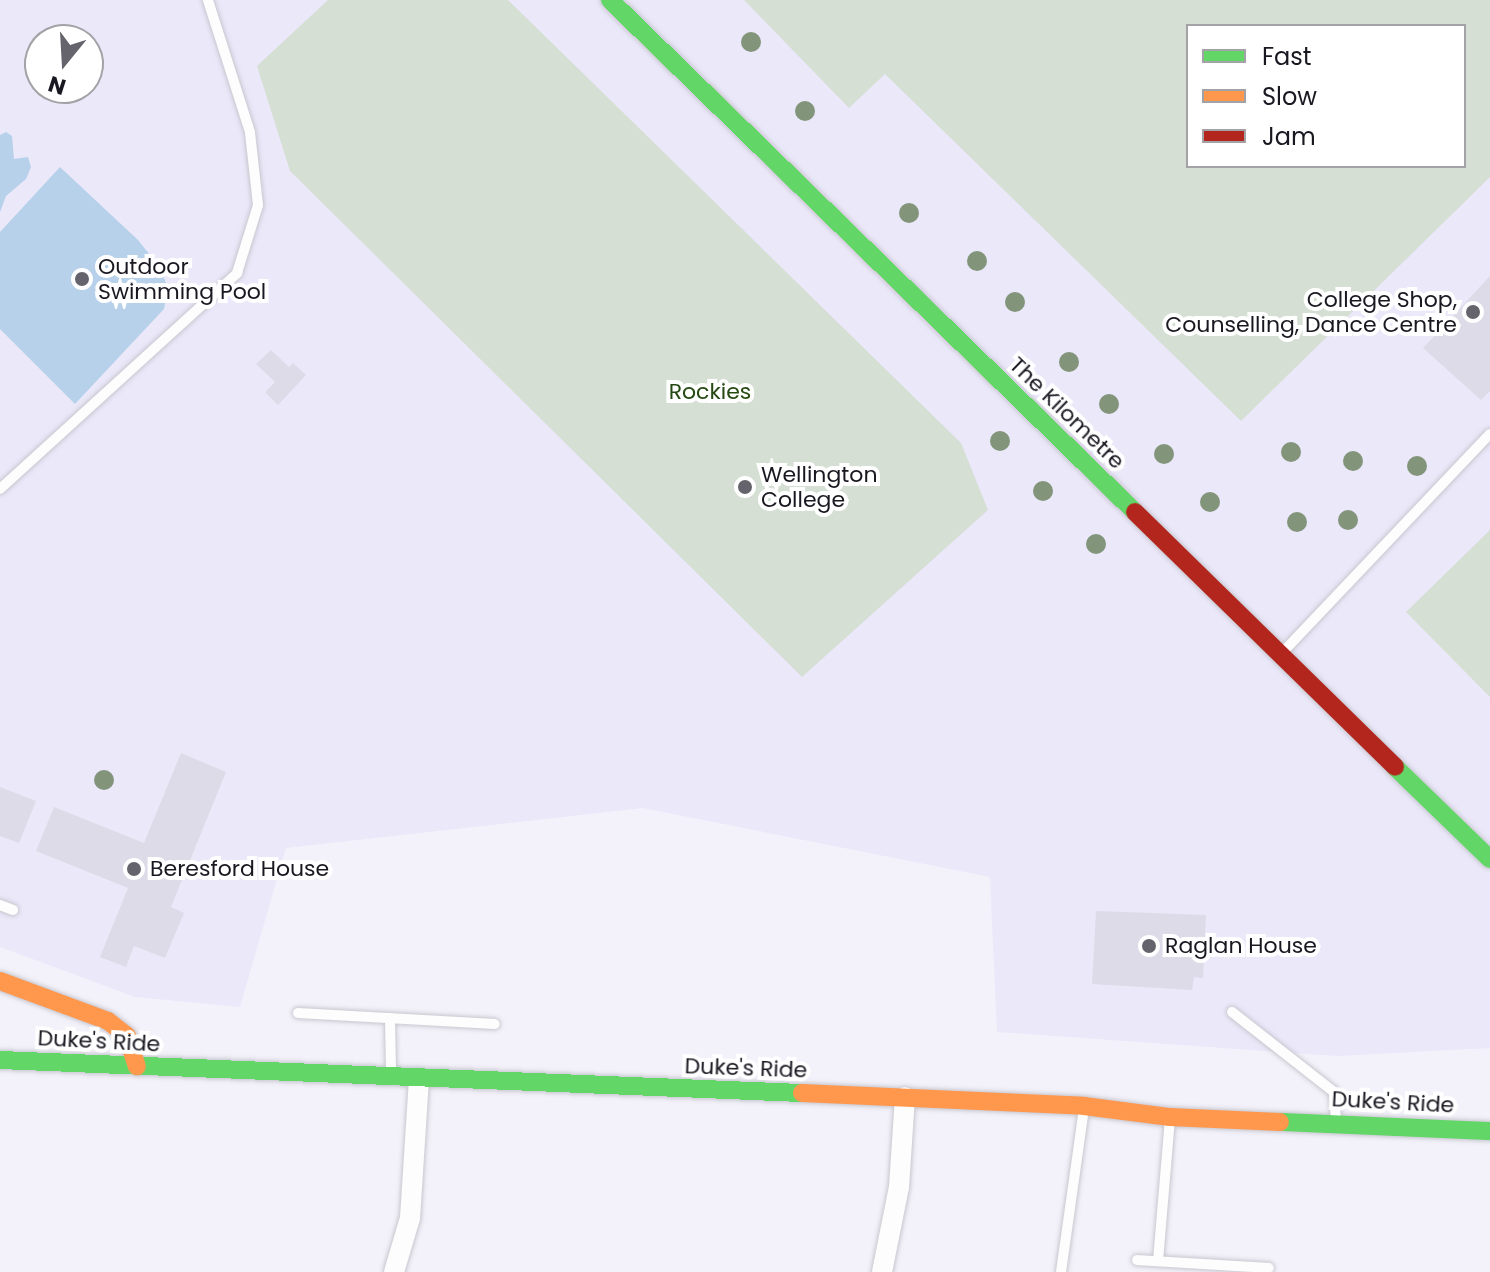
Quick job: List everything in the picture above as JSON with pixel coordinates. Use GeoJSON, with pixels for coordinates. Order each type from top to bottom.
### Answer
{"type":"FeatureCollection","features":[{"type":"Feature","properties":{"kind":"main road","name":"The Kilometre"},"geometry":{"type":"LineString","coordinates":[[610,0],[1490,859]]}},
{"type":"Feature","properties":{"kind":"main road"},"geometry":{"type":"LineString","coordinates":[[0,981],[108,1021],[127,1036],[137,1066]]}},
{"type":"Feature","properties":{"kind":"main road","name":"Duke's Ride"},"geometry":{"type":"LineString","coordinates":[[0,1060],[419,1080],[905,1097],[1084,1106],[1170,1117],[1490,1131]]}},
{"type":"Feature","properties":{"kind":"street"},"geometry":{"type":"LineString","coordinates":[[394,1272],[410,1218],[419,1080]]}},
{"type":"Feature","properties":{"kind":"street"},"geometry":{"type":"LineString","coordinates":[[882,1272],[899,1187],[905,1097]]}},
{"type":"Feature","properties":{"kind":"lane"},"geometry":{"type":"LineString","coordinates":[[0,489],[237,273],[258,205],[252,147],[208,0]]}},
{"type":"Feature","properties":{"kind":"lane"},"geometry":{"type":"LineString","coordinates":[[1280,655],[1490,434]]}},
{"type":"Feature","properties":{"kind":"lane"},"geometry":{"type":"LineString","coordinates":[[0,905],[13,910]]}},
{"type":"Feature","properties":{"kind":"lane"},"geometry":{"type":"LineString","coordinates":[[1232,1012],[1334,1092],[1337,1123]]}},
{"type":"Feature","properties":{"kind":"lane"},"geometry":{"type":"LineString","coordinates":[[298,1013],[495,1024]]}},
{"type":"Feature","properties":{"kind":"lane"},"geometry":{"type":"LineString","coordinates":[[390,1018],[391,1078]]}},
{"type":"Feature","properties":{"kind":"lane"},"geometry":{"type":"LineString","coordinates":[[1061,1272],[1084,1106]]}},
{"type":"Feature","properties":{"kind":"lane"},"geometry":{"type":"LineString","coordinates":[[1158,1261],[1170,1117]]}},
{"type":"Feature","properties":{"kind":"lane"},"geometry":{"type":"LineString","coordinates":[[1137,1260],[1269,1268]]}},
{"type":"Feature","properties":{"kind":"shaded area","name":"Wellington College"},"geometry":{"type":"Polygon","coordinates":[[[0,0],[1490,0],[1490,1048],[1336,1056],[997,1032],[990,877],[643,808],[286,848],[240,1007],[135,997],[0,947],[0,0]]]}},
{"type":"Feature","properties":{"kind":"green space","name":"Rockies"},"geometry":{"type":"Polygon","coordinates":[[[328,0],[508,0],[961,443],[988,510],[802,677],[290,171],[257,66],[328,0]]]}},
{"type":"Feature","properties":{"kind":"green space"},"geometry":{"type":"Polygon","coordinates":[[[744,0],[1490,0],[1490,177],[1241,421],[885,74],[849,108],[744,0]]]}},
{"type":"Feature","properties":{"kind":"green space"},"geometry":{"type":"Polygon","coordinates":[[[1490,530],[1490,697],[1406,612],[1490,530]]]}},
{"type":"Feature","properties":{"kind":"water"},"geometry":{"type":"Polygon","coordinates":[[[6,132],[12,136],[14,159],[28,157],[31,167],[26,179],[6,196],[0,212],[0,135],[6,132]]]}},
{"type":"Feature","properties":{"kind":"water","name":"Outdoor Swimming Pool"},"geometry":{"type":"Polygon","coordinates":[[[60,167],[138,240],[161,269],[168,289],[164,309],[75,404],[0,329],[0,232],[60,167]]]}},
{"type":"Feature","properties":{"kind":"building","name":"College Shop, Counselling, Dance Centre"},"geometry":{"type":"Polygon","coordinates":[[[1490,276],[1490,391],[1481,400],[1423,348],[1490,276]]]}},
{"type":"Feature","properties":{"kind":"building"},"geometry":{"type":"Polygon","coordinates":[[[271,350],[289,367],[293,363],[306,375],[278,405],[265,392],[275,382],[256,364],[271,350]]]}},
{"type":"Feature","properties":{"kind":"building","name":"Beresford House"},"geometry":{"type":"Polygon","coordinates":[[[181,753],[226,772],[171,907],[184,913],[165,958],[134,946],[126,967],[100,957],[128,888],[36,851],[54,807],[144,843],[181,753]]]}},
{"type":"Feature","properties":{"kind":"building"},"geometry":{"type":"Polygon","coordinates":[[[0,787],[36,801],[19,843],[0,836],[0,787]]]}},
{"type":"Feature","properties":{"kind":"building","name":"Raglan House"},"geometry":{"type":"Polygon","coordinates":[[[1096,911],[1206,915],[1203,978],[1194,977],[1192,990],[1092,984],[1096,911]]]}},
{"type":"Feature","properties":{"kind":"traffic: fast"},"geometry":{"type":"LineString","coordinates":[[610,0],[1135,512]]}},
{"type":"Feature","properties":{"kind":"traffic: fast"},"geometry":{"type":"LineString","coordinates":[[1395,767],[1490,859]]}},
{"type":"Feature","properties":{"kind":"traffic: fast"},"geometry":{"type":"LineString","coordinates":[[0,1060],[802,1093]]}},
{"type":"Feature","properties":{"kind":"traffic: fast"},"geometry":{"type":"LineString","coordinates":[[1280,1122],[1490,1131]]}},
{"type":"Feature","properties":{"kind":"traffic: slow"},"geometry":{"type":"LineString","coordinates":[[0,981],[108,1021],[127,1036],[137,1066]]}},
{"type":"Feature","properties":{"kind":"traffic: slow"},"geometry":{"type":"LineString","coordinates":[[802,1093],[1084,1106],[1170,1117],[1280,1122]]}},
{"type":"Feature","properties":{"kind":"traffic: jam"},"geometry":{"type":"LineString","coordinates":[[1135,512],[1395,767]]}},
{"type":"Feature","properties":{"kind":"place","name":"Outdoor Swimming Pool"},"geometry":{"type":"Point","coordinates":[82,279]}},
{"type":"Feature","properties":{"kind":"place","name":"College Shop, Counselling, Dance Centre"},"geometry":{"type":"Point","coordinates":[1473,312]}},
{"type":"Feature","properties":{"kind":"place","name":"Wellington College"},"geometry":{"type":"Point","coordinates":[745,487]}},
{"type":"Feature","properties":{"kind":"place","name":"Beresford House"},"geometry":{"type":"Point","coordinates":[134,869]}},
{"type":"Feature","properties":{"kind":"place","name":"Raglan House"},"geometry":{"type":"Point","coordinates":[1149,946]}}]}
